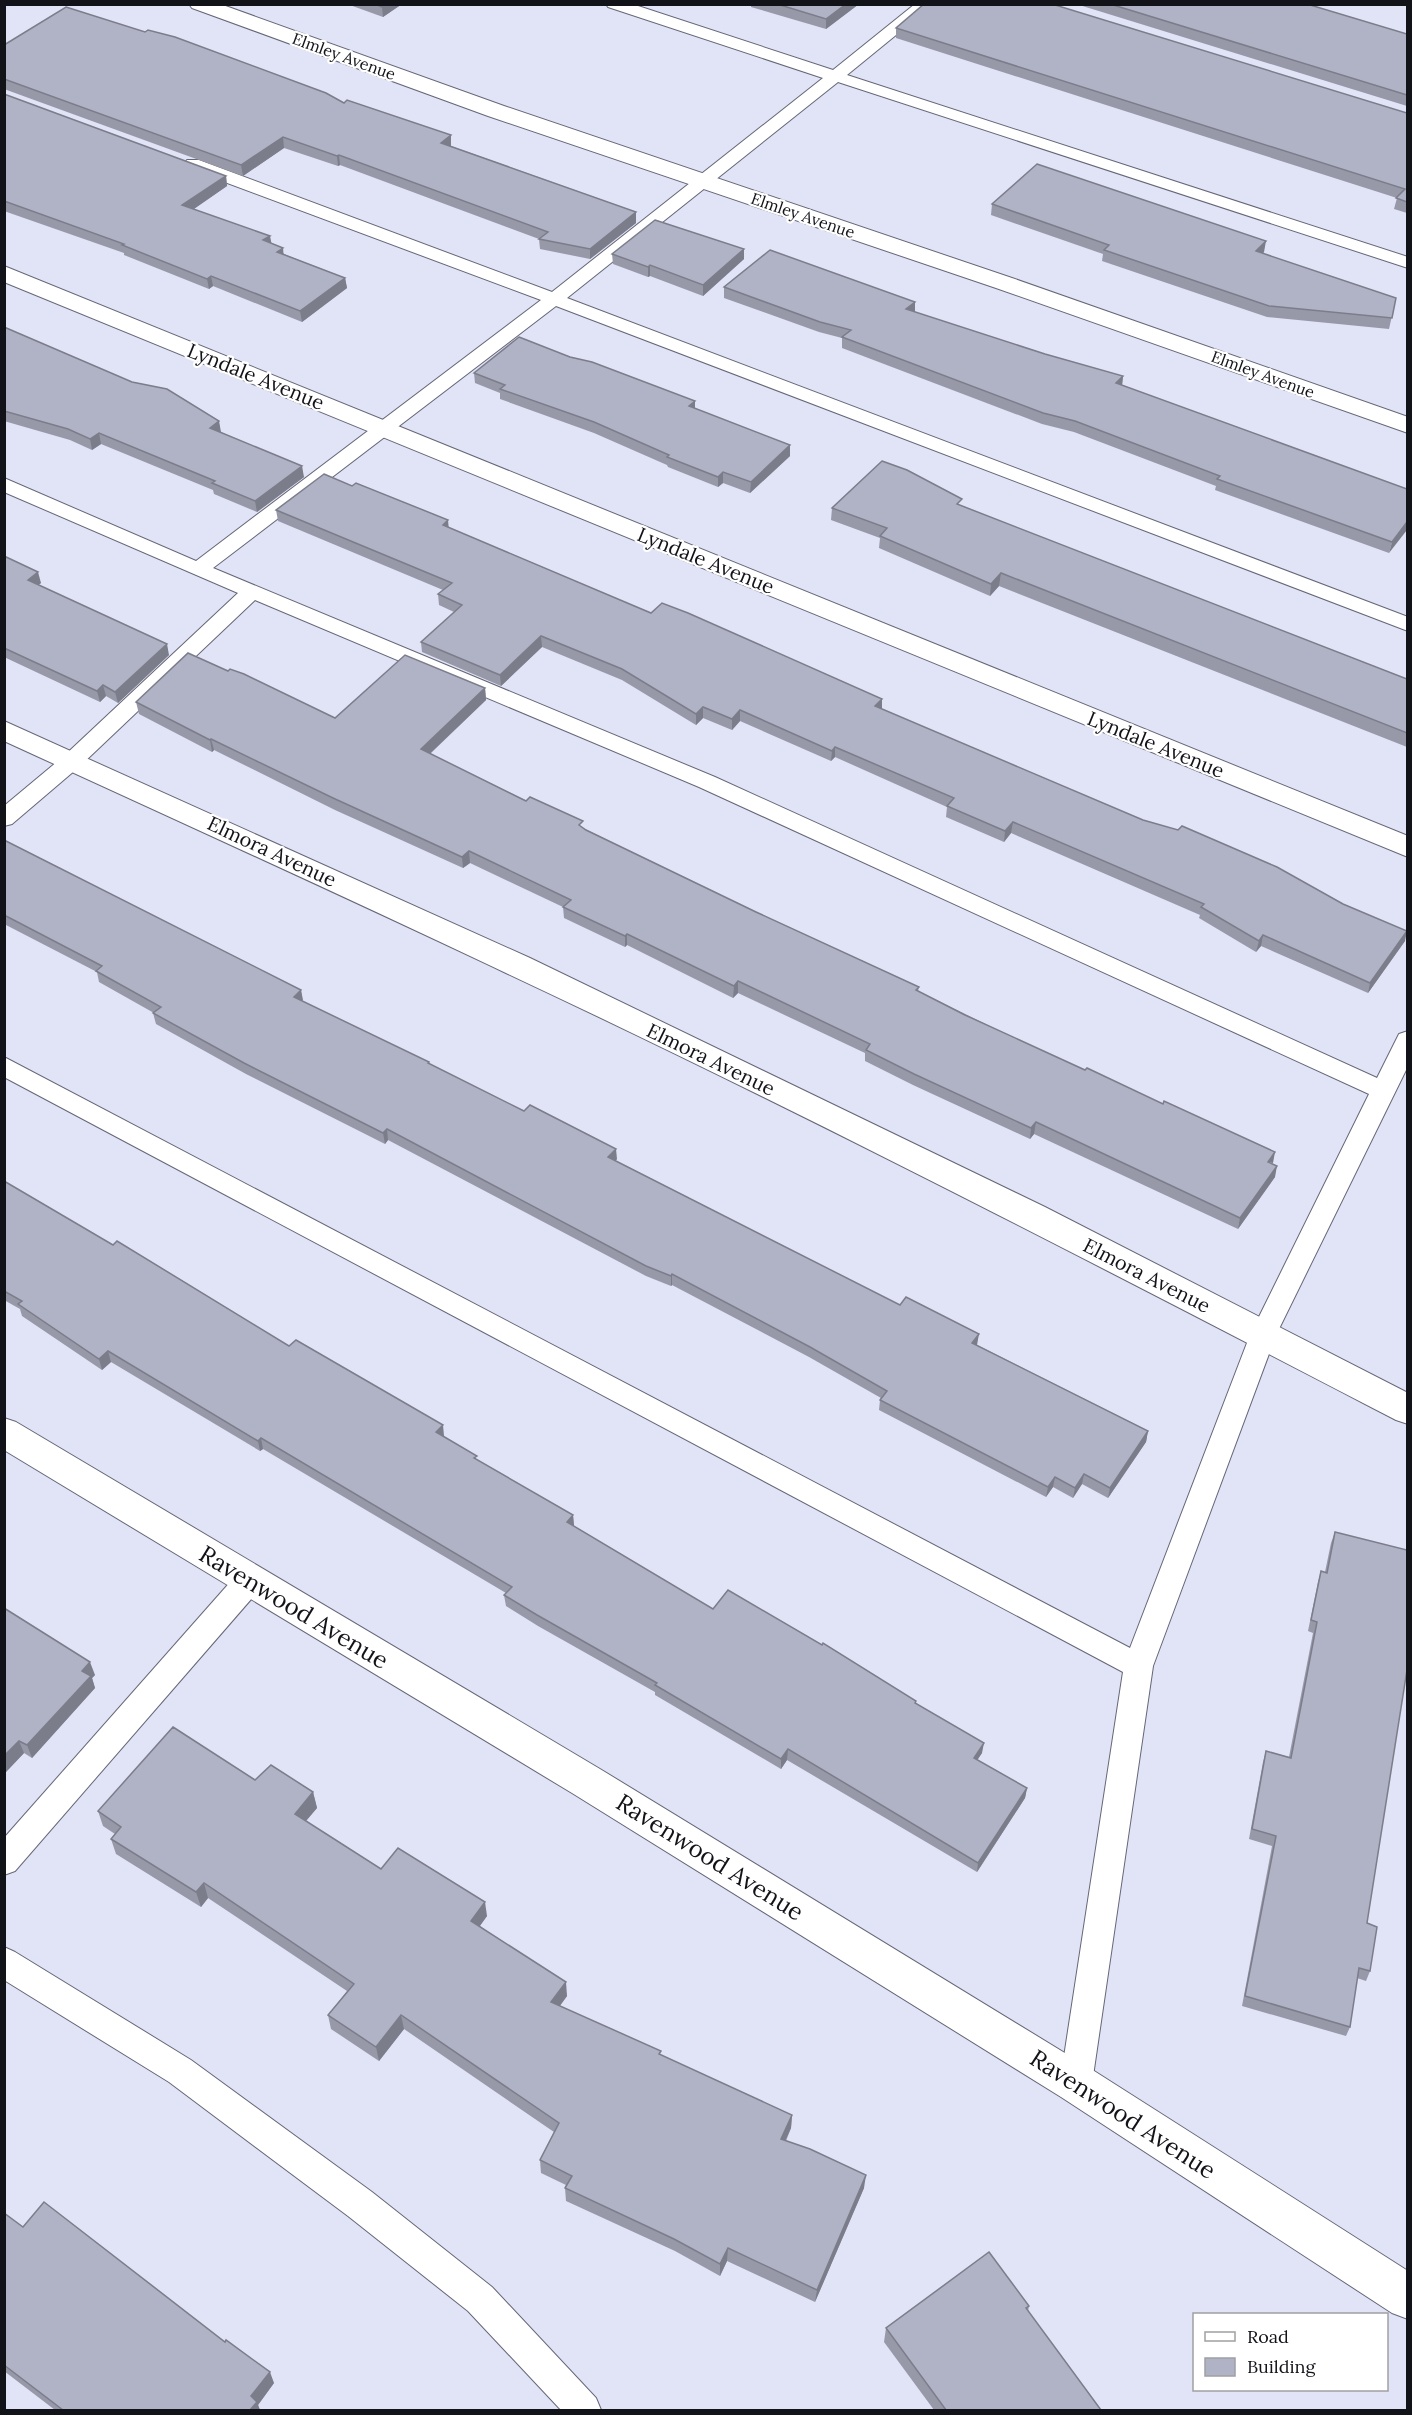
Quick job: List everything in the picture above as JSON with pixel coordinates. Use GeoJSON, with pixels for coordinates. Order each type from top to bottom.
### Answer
{"type":"FeatureCollection","features":[{"type":"Feature","properties":{"kind":"street","name":"Elmley Avenue"},"geometry":{"type":"LineString","coordinates":[[199,4],[701,181],[1004,283],[1407,426]]}},
{"type":"Feature","properties":{"kind":"street","name":"Lyndale Avenue"},"geometry":{"type":"LineString","coordinates":[[4,273],[1407,847]]}},
{"type":"Feature","properties":{"kind":"street","name":"Elmora Avenue"},"geometry":{"type":"LineString","coordinates":[[4,730],[219,826],[615,1012],[1033,1216],[1407,1410]]}},
{"type":"Feature","properties":{"kind":"street","name":"Ravenwood Avenue"},"geometry":{"type":"LineString","coordinates":[[4,1432],[586,1781],[1076,2083],[1407,2296]]}},
{"type":"Feature","properties":{"kind":"lane"},"geometry":{"type":"LineString","coordinates":[[614,4],[1407,263]]}},
{"type":"Feature","properties":{"kind":"lane"},"geometry":{"type":"LineString","coordinates":[[198,569],[554,298],[926,4]]}},
{"type":"Feature","properties":{"kind":"lane"},"geometry":{"type":"LineString","coordinates":[[177,158],[554,298],[1407,626]]}},
{"type":"Feature","properties":{"kind":"lane"},"geometry":{"type":"LineString","coordinates":[[4,484],[198,569],[707,782],[1382,1090]]}},
{"type":"Feature","properties":{"kind":"lane"},"geometry":{"type":"LineString","coordinates":[[4,819],[72,761],[253,591]]}},
{"type":"Feature","properties":{"kind":"lane"},"geometry":{"type":"LineString","coordinates":[[1076,2083],[1138,1666],[1263,1335],[1407,1040]]}},
{"type":"Feature","properties":{"kind":"lane"},"geometry":{"type":"LineString","coordinates":[[4,1066],[1138,1666]]}},
{"type":"Feature","properties":{"kind":"lane"},"geometry":{"type":"LineString","coordinates":[[4,1861],[250,1580]]}},
{"type":"Feature","properties":{"kind":"lane"},"geometry":{"type":"LineString","coordinates":[[4,1962],[180,2072],[360,2204],[480,2299],[584,2410]]}},
{"type":"Feature","properties":{"kind":"building"},"geometry":{"type":"Polygon","coordinates":[[[777,4],[846,4],[826,19],[777,4]]]}},
{"type":"Feature","properties":{"kind":"building"},"geometry":{"type":"Polygon","coordinates":[[[924,4],[1052,4],[1407,113],[1407,202],[1396,198],[1405,189],[896,28],[924,4]]]}},
{"type":"Feature","properties":{"kind":"building"},"geometry":{"type":"Polygon","coordinates":[[[1110,4],[1307,4],[1407,34],[1407,95],[1110,4]]]}},
{"type":"Feature","properties":{"kind":"building"},"geometry":{"type":"Polygon","coordinates":[[[66,7],[145,32],[148,30],[175,37],[326,93],[344,103],[347,100],[451,135],[441,143],[636,212],[590,249],[539,239],[548,232],[339,155],[283,137],[241,165],[4,79],[4,45],[66,7]]]}},
{"type":"Feature","properties":{"kind":"building"},"geometry":{"type":"Polygon","coordinates":[[[4,94],[226,176],[182,205],[270,236],[263,240],[283,248],[277,252],[345,278],[300,311],[211,276],[207,279],[122,245],[124,244],[4,201],[4,94]]]}},
{"type":"Feature","properties":{"kind":"building"},"geometry":{"type":"Polygon","coordinates":[[[1037,164],[1266,241],[1256,251],[1396,298],[1392,318],[1269,306],[1104,250],[1109,245],[992,204],[1037,164]]]}},
{"type":"Feature","properties":{"kind":"building"},"geometry":{"type":"Polygon","coordinates":[[[655,220],[744,249],[703,285],[650,265],[648,267],[612,254],[655,220]]]}},
{"type":"Feature","properties":{"kind":"building"},"geometry":{"type":"Polygon","coordinates":[[[770,250],[915,302],[906,309],[1045,354],[1123,376],[1116,383],[1407,489],[1407,522],[1392,542],[1217,479],[1220,476],[1075,421],[1043,413],[842,337],[851,330],[820,322],[724,287],[770,250]]]}},
{"type":"Feature","properties":{"kind":"building"},"geometry":{"type":"Polygon","coordinates":[[[4,327],[132,382],[167,389],[219,421],[210,428],[302,466],[255,501],[212,483],[215,481],[99,433],[90,439],[68,429],[4,411],[4,327]]]}},
{"type":"Feature","properties":{"kind":"building"},"geometry":{"type":"Polygon","coordinates":[[[519,337],[695,401],[689,406],[790,445],[751,482],[723,472],[718,477],[667,457],[669,455],[594,422],[500,389],[505,385],[474,373],[519,337]]]}},
{"type":"Feature","properties":{"kind":"building"},"geometry":{"type":"Polygon","coordinates":[[[882,461],[907,470],[962,499],[957,504],[1407,679],[1407,733],[1001,573],[991,584],[880,536],[887,528],[832,508],[882,461]]]}},
{"type":"Feature","properties":{"kind":"building"},"geometry":{"type":"Polygon","coordinates":[[[324,474],[352,486],[356,483],[448,520],[443,525],[651,613],[662,603],[688,613],[882,699],[875,706],[1143,820],[1178,830],[1182,826],[1277,867],[1343,904],[1407,931],[1370,983],[1263,935],[1259,941],[1201,907],[1204,904],[1013,822],[1005,831],[947,806],[954,798],[835,747],[832,751],[740,710],[732,719],[703,707],[696,714],[622,669],[541,636],[500,675],[421,642],[462,605],[438,594],[452,583],[276,510],[324,474]]]}},
{"type":"Feature","properties":{"kind":"building"},"geometry":{"type":"Polygon","coordinates":[[[4,556],[38,572],[28,580],[167,644],[115,692],[103,685],[97,691],[4,648],[4,556]]]}},
{"type":"Feature","properties":{"kind":"building"},"geometry":{"type":"Polygon","coordinates":[[[188,653],[228,671],[230,669],[244,674],[335,718],[405,655],[485,688],[421,749],[526,801],[530,797],[583,821],[579,825],[586,830],[919,987],[916,990],[965,1015],[1275,1152],[1268,1162],[1277,1166],[1240,1218],[1036,1122],[1031,1128],[914,1074],[866,1050],[870,1044],[738,981],[734,986],[627,934],[625,936],[563,907],[571,900],[469,851],[462,857],[210,740],[136,702],[188,653]]]}},
{"type":"Feature","properties":{"kind":"building"},"geometry":{"type":"Polygon","coordinates":[[[4,840],[301,990],[294,997],[524,1111],[530,1105],[616,1149],[608,1157],[900,1305],[906,1297],[979,1334],[972,1343],[1148,1431],[1110,1488],[1084,1474],[1075,1488],[1055,1477],[1048,1487],[880,1400],[887,1391],[810,1347],[672,1274],[671,1276],[646,1266],[387,1129],[383,1133],[244,1063],[153,1013],[161,1007],[96,971],[102,966],[4,915],[4,840]]]}},
{"type":"Feature","properties":{"kind":"building"},"geometry":{"type":"Polygon","coordinates":[[[4,1181],[113,1245],[117,1241],[289,1346],[296,1340],[443,1425],[436,1432],[477,1456],[474,1458],[573,1515],[567,1522],[713,1609],[728,1590],[822,1645],[823,1643],[916,1701],[915,1703],[984,1743],[974,1758],[1027,1788],[978,1863],[788,1749],[781,1759],[655,1685],[657,1683],[504,1595],[512,1587],[261,1438],[258,1441],[108,1351],[99,1359],[18,1304],[22,1301],[4,1291],[4,1181]]]}},
{"type":"Feature","properties":{"kind":"building"},"geometry":{"type":"Polygon","coordinates":[[[1335,1532],[1407,1550],[1407,1670],[1367,1923],[1377,1927],[1370,1971],[1359,1968],[1350,2027],[1245,1996],[1276,1836],[1252,1829],[1266,1751],[1291,1758],[1317,1622],[1311,1620],[1321,1571],[1327,1573],[1335,1532]]]}},
{"type":"Feature","properties":{"kind":"building"},"geometry":{"type":"Polygon","coordinates":[[[4,1608],[90,1662],[82,1671],[91,1676],[27,1745],[19,1741],[4,1756],[4,1608]]]}},
{"type":"Feature","properties":{"kind":"building"},"geometry":{"type":"Polygon","coordinates":[[[173,1727],[255,1780],[271,1765],[313,1792],[295,1814],[381,1869],[398,1848],[485,1902],[471,1921],[566,1982],[551,2002],[661,2051],[659,2054],[792,2115],[781,2139],[810,2149],[866,2175],[817,2290],[728,2248],[720,2264],[674,2239],[565,2188],[572,2176],[540,2160],[559,2123],[401,2015],[376,2047],[328,2015],[354,1984],[204,1883],[196,1892],[111,1839],[121,1827],[98,1811],[173,1727]]]}},
{"type":"Feature","properties":{"kind":"building"},"geometry":{"type":"Polygon","coordinates":[[[44,2202],[225,2342],[226,2340],[270,2372],[251,2396],[257,2402],[250,2410],[63,2410],[4,2365],[4,2213],[23,2227],[44,2202]]]}},
{"type":"Feature","properties":{"kind":"building"},"geometry":{"type":"Polygon","coordinates":[[[989,2252],[1029,2306],[1026,2308],[1101,2410],[946,2410],[886,2328],[989,2252]]]}}]}
